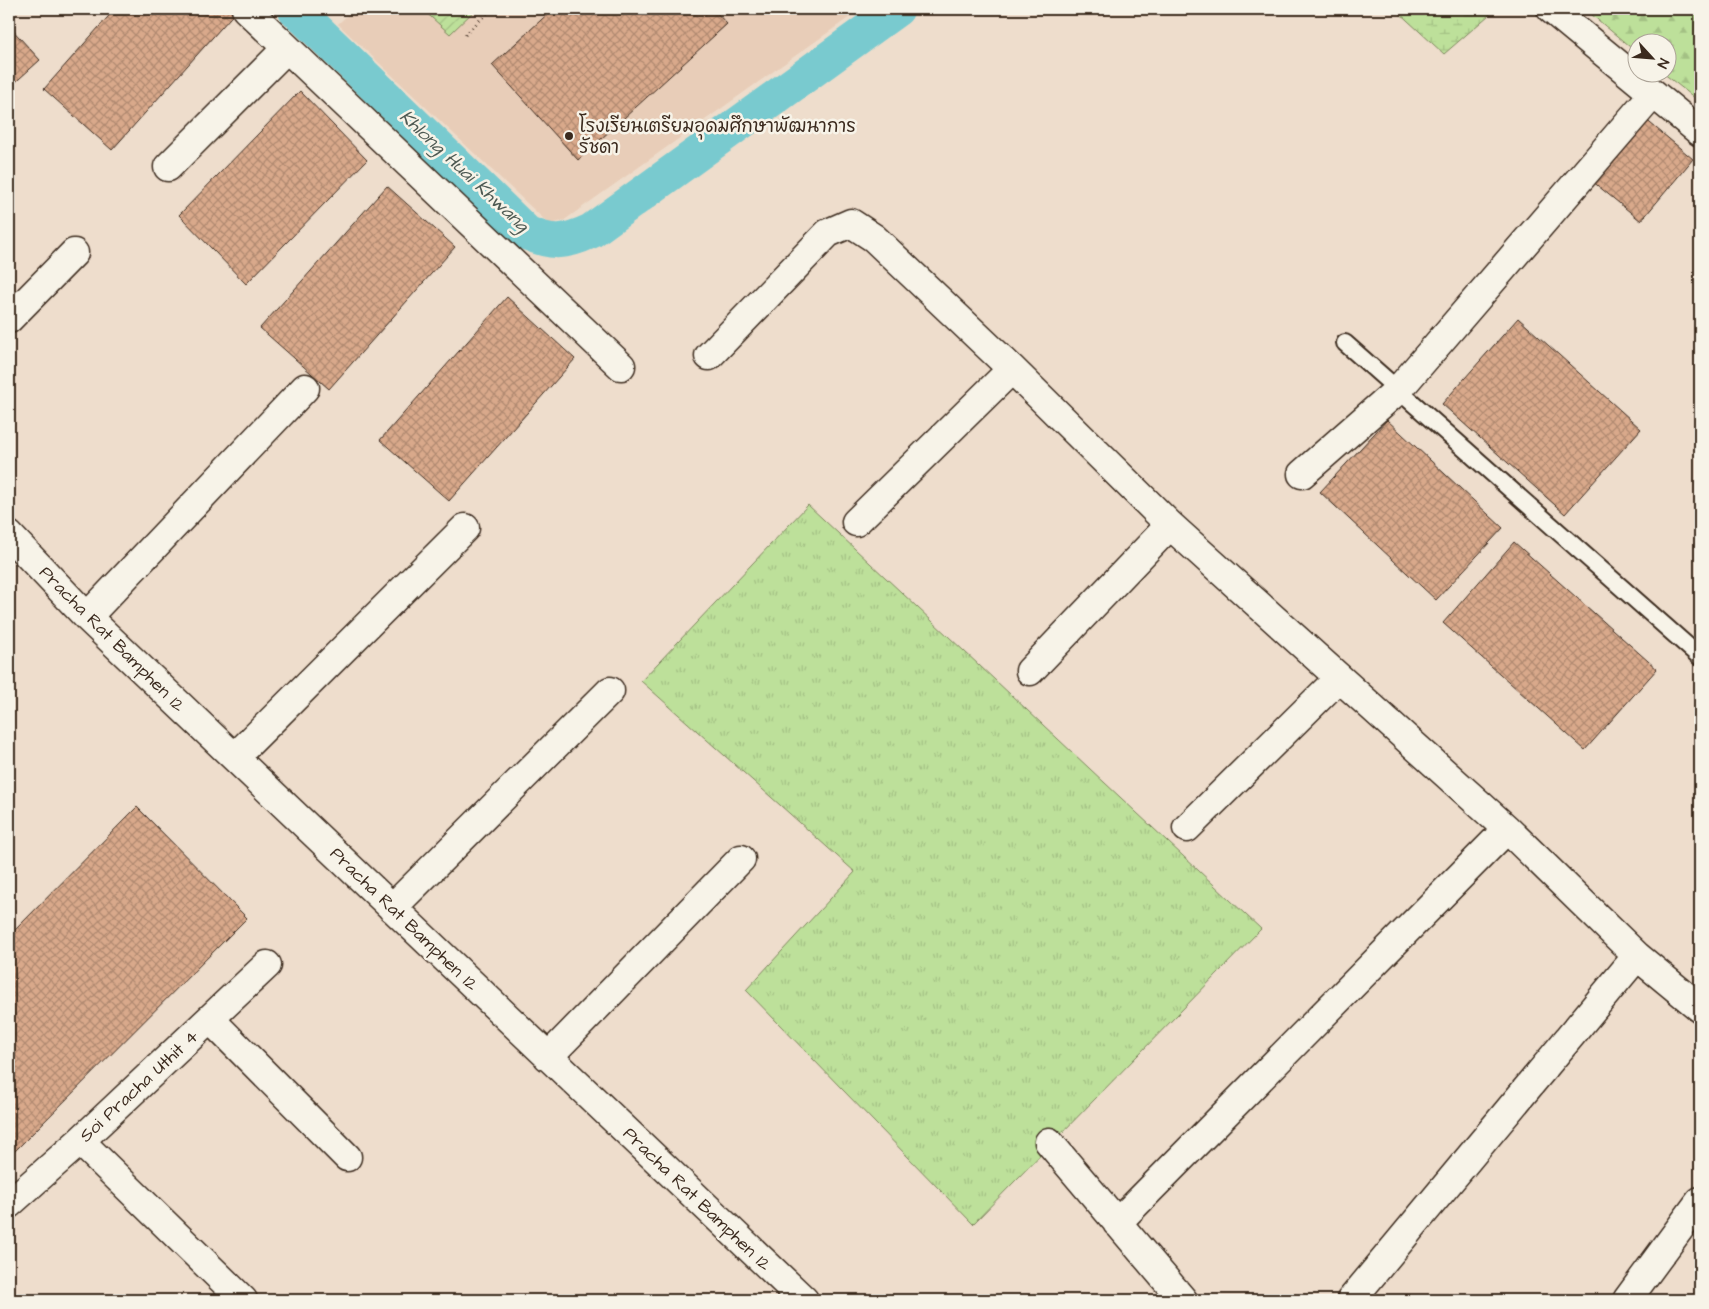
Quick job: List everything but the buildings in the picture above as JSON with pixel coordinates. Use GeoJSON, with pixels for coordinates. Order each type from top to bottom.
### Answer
{"type":"FeatureCollection","features":[{"type":"Feature","properties":{"kind":"street"},"geometry":{"type":"LineString","coordinates":[[246,9],[621,366]]}},
{"type":"Feature","properties":{"kind":"street"},"geometry":{"type":"LineString","coordinates":[[1551,9],[1700,132]]}},
{"type":"Feature","properties":{"kind":"street"},"geometry":{"type":"LineString","coordinates":[[168,167],[287,48]]}},
{"type":"Feature","properties":{"kind":"street"},"geometry":{"type":"LineString","coordinates":[[1302,474],[1399,389],[1653,94]]}},
{"type":"Feature","properties":{"kind":"street"},"geometry":{"type":"LineString","coordinates":[[708,356],[828,233],[851,223],[874,238],[1012,369],[1170,525],[1507,830],[1637,956],[1700,1008]]}},
{"type":"Feature","properties":{"kind":"street"},"geometry":{"type":"LineString","coordinates":[[9,319],[74,253]]}},
{"type":"Feature","properties":{"kind":"street"},"geometry":{"type":"LineString","coordinates":[[856,522],[1012,369]]}},
{"type":"Feature","properties":{"kind":"street"},"geometry":{"type":"LineString","coordinates":[[87,617],[306,388]]}},
{"type":"Feature","properties":{"kind":"street"},"geometry":{"type":"LineString","coordinates":[[1030,671],[1170,525]]}},
{"type":"Feature","properties":{"kind":"street"},"geometry":{"type":"LineString","coordinates":[[235,757],[465,528]]}},
{"type":"Feature","properties":{"kind":"street","name":"Pracha Rat Bamphen 12"},"geometry":{"type":"LineString","coordinates":[[9,535],[87,617],[804,1300]]}},
{"type":"Feature","properties":{"kind":"street"},"geometry":{"type":"LineString","coordinates":[[1187,828],[1339,678]]}},
{"type":"Feature","properties":{"kind":"street"},"geometry":{"type":"LineString","coordinates":[[392,908],[610,692]]}},
{"type":"Feature","properties":{"kind":"street"},"geometry":{"type":"LineString","coordinates":[[1117,1223],[1507,830]]}},
{"type":"Feature","properties":{"kind":"street"},"geometry":{"type":"LineString","coordinates":[[548,1057],[741,859]]}},
{"type":"Feature","properties":{"kind":"street"},"geometry":{"type":"LineString","coordinates":[[1351,1300],[1637,956]]}},
{"type":"Feature","properties":{"kind":"street","name":"Soi Pracha Uthit 4"},"geometry":{"type":"LineString","coordinates":[[9,1204],[80,1141],[267,965]]}},
{"type":"Feature","properties":{"kind":"street"},"geometry":{"type":"LineString","coordinates":[[210,1019],[347,1157]]}},
{"type":"Feature","properties":{"kind":"street"},"geometry":{"type":"LineString","coordinates":[[80,1141],[243,1300]]}},
{"type":"Feature","properties":{"kind":"street"},"geometry":{"type":"LineString","coordinates":[[1049,1142],[1183,1300]]}},
{"type":"Feature","properties":{"kind":"street"},"geometry":{"type":"LineString","coordinates":[[1627,1300],[1700,1201]]}},
{"type":"Feature","properties":{"kind":"lane"},"geometry":{"type":"LineString","coordinates":[[1346,343],[1700,657]]}},
{"type":"Feature","properties":{"kind":"path"},"geometry":{"type":"LineString","coordinates":[[465,35],[492,9]]}},
{"type":"Feature","properties":{"kind":"shaded area","name":"โรงเรียนเตรียมอุดมศึกษาพัฒนาการ รัชดา"},"geometry":{"type":"Polygon","coordinates":[[[354,9],[861,9],[563,221],[549,224],[338,24],[354,9]]]}},
{"type":"Feature","properties":{"kind":"green space"},"geometry":{"type":"Polygon","coordinates":[[[422,9],[476,9],[450,34],[422,9]]]}},
{"type":"Feature","properties":{"kind":"green space"},"geometry":{"type":"Polygon","coordinates":[[[1395,9],[1496,9],[1444,54],[1395,9]]]}},
{"type":"Feature","properties":{"kind":"green space"},"geometry":{"type":"Polygon","coordinates":[[[1585,9],[1700,9],[1700,102],[1674,82],[1676,82],[1676,32],[1626,32],[1626,44],[1585,9]]]}},
{"type":"Feature","properties":{"kind":"green space"},"geometry":{"type":"Polygon","coordinates":[[[808,505],[1261,929],[973,1224],[746,990],[855,872],[641,681],[808,505]]]}},
{"type":"Feature","properties":{"kind":"waterway","name":"Khlong Huai Khwang"},"geometry":{"type":"LineString","coordinates":[[295,9],[527,233],[544,239],[559,241],[574,238],[591,231],[897,9]]}},
{"type":"Feature","properties":{"kind":"place","name":"โรงเรียนเตรียมอุดมศึกษาพัฒนาการ รัชดา"},"geometry":{"type":"Point","coordinates":[569,136]}}]}
